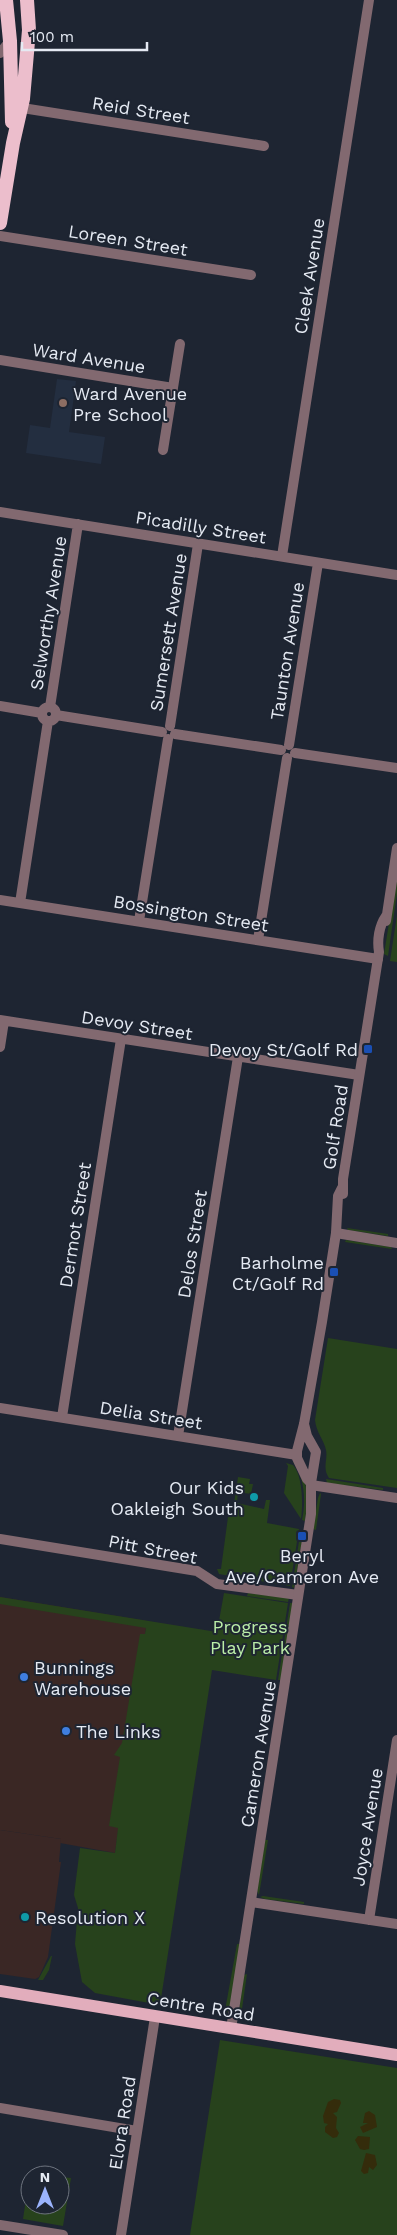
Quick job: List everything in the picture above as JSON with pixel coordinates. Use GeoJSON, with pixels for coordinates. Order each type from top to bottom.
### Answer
{"type":"FeatureCollection","features":[{"type":"Feature","properties":{"kind":"highway"},"geometry":{"type":"LineString","coordinates":[[6,0],[11,71],[17,107]]}},
{"type":"Feature","properties":{"kind":"highway"},"geometry":{"type":"LineString","coordinates":[[0,223],[2,195],[13,143],[29,30],[27,0]]}},
{"type":"Feature","properties":{"kind":"main road","name":"Centre Road"},"geometry":{"type":"LineString","coordinates":[[0,1991],[397,2055]]}},
{"type":"Feature","properties":{"kind":"street","name":"Cleek Avenue"},"geometry":{"type":"LineString","coordinates":[[282,556],[369,0]]}},
{"type":"Feature","properties":{"kind":"street"},"geometry":{"type":"LineString","coordinates":[[0,53],[10,41]]}},
{"type":"Feature","properties":{"kind":"street"},"geometry":{"type":"LineString","coordinates":[[0,62],[11,71]]}},
{"type":"Feature","properties":{"kind":"street","name":"Reid Street"},"geometry":{"type":"LineString","coordinates":[[17,107],[264,146]]}},
{"type":"Feature","properties":{"kind":"street","name":"Loreen Street"},"geometry":{"type":"LineString","coordinates":[[0,236],[251,275]]}},
{"type":"Feature","properties":{"kind":"street"},"geometry":{"type":"LineString","coordinates":[[163,450],[180,344]]}},
{"type":"Feature","properties":{"kind":"street","name":"Ward Avenue"},"geometry":{"type":"LineString","coordinates":[[0,360],[173,388]]}},
{"type":"Feature","properties":{"kind":"street","name":"Picadilly Street"},"geometry":{"type":"LineString","coordinates":[[0,512],[397,575]]}},
{"type":"Feature","properties":{"kind":"street","name":"Selworthy Avenue"},"geometry":{"type":"LineString","coordinates":[[20,903],[78,524]]}},
{"type":"Feature","properties":{"kind":"street","name":"Sumersett Avenue"},"geometry":{"type":"LineString","coordinates":[[139,921],[198,544]]}},
{"type":"Feature","properties":{"kind":"street","name":"Taunton Avenue"},"geometry":{"type":"LineString","coordinates":[[258,940],[318,563]]}},
{"type":"Feature","properties":{"kind":"street"},"geometry":{"type":"LineString","coordinates":[[0,706],[397,768]]}},
{"type":"Feature","properties":{"kind":"street","name":"Golf Road"},"geometry":{"type":"LineString","coordinates":[[298,1455],[338,1214],[343,1205],[342,1188],[359,1075],[378,956],[383,946],[387,924],[386,916],[397,848]]}},
{"type":"Feature","properties":{"kind":"street","name":"Bossington Street"},"geometry":{"type":"LineString","coordinates":[[0,900],[258,940],[378,956]]}},
{"type":"Feature","properties":{"kind":"street"},"geometry":{"type":"LineString","coordinates":[[0,1047],[2,1021]]}},
{"type":"Feature","properties":{"kind":"street","name":"Devoy Street"},"geometry":{"type":"LineString","coordinates":[[2,1021],[359,1075]]}},
{"type":"Feature","properties":{"kind":"street","name":"Dermot Street"},"geometry":{"type":"LineString","coordinates":[[62,1417],[121,1039]]}},
{"type":"Feature","properties":{"kind":"street","name":"Delos Street"},"geometry":{"type":"LineString","coordinates":[[178,1436],[238,1057]]}},
{"type":"Feature","properties":{"kind":"street"},"geometry":{"type":"LineString","coordinates":[[336,1233],[397,1243]]}},
{"type":"Feature","properties":{"kind":"street","name":"Delia Street"},"geometry":{"type":"LineString","coordinates":[[0,1408],[298,1455]]}},
{"type":"Feature","properties":{"kind":"street"},"geometry":{"type":"LineString","coordinates":[[304,1424],[317,1456],[309,1465],[298,1455],[304,1444],[313,1447]]}},
{"type":"Feature","properties":{"kind":"street","name":"Cameron Avenue"},"geometry":{"type":"LineString","coordinates":[[298,1455],[306,1479],[311,1484]]}},
{"type":"Feature","properties":{"kind":"street","name":"Cameron Avenue"},"geometry":{"type":"LineString","coordinates":[[231,2029],[311,1514],[311,1484],[314,1461]]}},
{"type":"Feature","properties":{"kind":"street"},"geometry":{"type":"LineString","coordinates":[[311,1484],[397,1498]]}},
{"type":"Feature","properties":{"kind":"street","name":"Pitt Street"},"geometry":{"type":"LineString","coordinates":[[0,1539],[197,1571],[217,1584],[298,1595]]}},
{"type":"Feature","properties":{"kind":"street","name":"Joyce Avenue"},"geometry":{"type":"LineString","coordinates":[[369,1920],[397,1740]]}},
{"type":"Feature","properties":{"kind":"street"},"geometry":{"type":"LineString","coordinates":[[251,1902],[397,1924]]}},
{"type":"Feature","properties":{"kind":"street","name":"Elora Road"},"geometry":{"type":"LineString","coordinates":[[121,2235],[154,2017]]}},
{"type":"Feature","properties":{"kind":"street"},"geometry":{"type":"LineString","coordinates":[[0,2108],[137,2131]]}},
{"type":"Feature","properties":{"kind":"street"},"geometry":{"type":"LineString","coordinates":[[0,2225],[63,2235]]}},
{"type":"Feature","properties":{"kind":"shaded area","name":"Ward Avenue Pre School"},"geometry":{"type":"Polygon","coordinates":[[[57,379],[76,381],[69,432],[105,437],[101,464],[26,453],[30,425],[50,428],[57,379]]]}},
{"type":"Feature","properties":{"kind":"shaded area","name":"The Links"},"geometry":{"type":"Polygon","coordinates":[[[0,1597],[147,1621],[115,1853],[60,1843],[61,1839],[0,1830],[0,1597]]]}},
{"type":"Feature","properties":{"kind":"shaded area"},"geometry":{"type":"Polygon","coordinates":[[[0,1830],[61,1839],[59,1862],[61,1862],[48,1957],[39,1977],[35,1979],[0,1974],[0,1830]]]}},
{"type":"Feature","properties":{"kind":"green space"},"geometry":{"type":"Polygon","coordinates":[[[397,874],[397,893],[388,956],[384,954],[397,874]]]}},
{"type":"Feature","properties":{"kind":"green space"},"geometry":{"type":"Polygon","coordinates":[[[397,915],[397,962],[390,961],[397,915]]]}},
{"type":"Feature","properties":{"kind":"green space"},"geometry":{"type":"Polygon","coordinates":[[[347,1228],[388,1234],[388,1236],[348,1230],[347,1228]]]}},
{"type":"Feature","properties":{"kind":"green space"},"geometry":{"type":"Polygon","coordinates":[[[346,1240],[391,1247],[392,1249],[345,1242],[346,1240]]]}},
{"type":"Feature","properties":{"kind":"green space"},"geometry":{"type":"Polygon","coordinates":[[[328,1338],[397,1349],[397,1488],[329,1478],[327,1474],[326,1450],[315,1420],[328,1338]]]}},
{"type":"Feature","properties":{"kind":"green space"},"geometry":{"type":"Polygon","coordinates":[[[293,1462],[300,1469],[305,1483],[307,1506],[305,1521],[302,1520],[304,1490],[300,1475],[293,1462]]]}},
{"type":"Feature","properties":{"kind":"green space"},"geometry":{"type":"Polygon","coordinates":[[[286,1463],[293,1465],[299,1476],[302,1499],[301,1519],[284,1493],[288,1466],[286,1463]]]}},
{"type":"Feature","properties":{"kind":"green space","name":"Progress Play Park"},"geometry":{"type":"Polygon","coordinates":[[[238,1477],[250,1479],[249,1484],[253,1484],[251,1494],[238,1492],[237,1503],[264,1509],[266,1500],[270,1500],[267,1523],[299,1529],[290,1586],[219,1574],[217,1569],[221,1569],[228,1517],[232,1517],[238,1477]]]}},
{"type":"Feature","properties":{"kind":"green space"},"geometry":{"type":"Polygon","coordinates":[[[326,1479],[383,1488],[383,1490],[327,1483],[326,1479]]]}},
{"type":"Feature","properties":{"kind":"green space"},"geometry":{"type":"Polygon","coordinates":[[[321,1494],[316,1530],[313,1529],[321,1494]]]}},
{"type":"Feature","properties":{"kind":"green space"},"geometry":{"type":"Polygon","coordinates":[[[299,1541],[302,1541],[294,1588],[292,1587],[299,1541]]]}},
{"type":"Feature","properties":{"kind":"green space"},"geometry":{"type":"Polygon","coordinates":[[[224,1593],[288,1603],[276,1680],[212,1670],[160,2005],[95,1993],[82,1982],[75,1944],[78,1908],[74,1895],[80,1848],[115,1853],[118,1828],[109,1826],[120,1757],[114,1755],[122,1743],[140,1634],[145,1634],[146,1628],[0,1604],[0,1597],[217,1632],[224,1593]]]}},
{"type":"Feature","properties":{"kind":"green space"},"geometry":{"type":"Polygon","coordinates":[[[248,1593],[289,1598],[288,1602],[247,1596],[248,1593]]]}},
{"type":"Feature","properties":{"kind":"green space"},"geometry":{"type":"Polygon","coordinates":[[[290,1603],[293,1603],[281,1680],[278,1680],[290,1603]]]}},
{"type":"Feature","properties":{"kind":"green space"},"geometry":{"type":"Polygon","coordinates":[[[265,1840],[268,1840],[259,1895],[257,1891],[265,1840]]]}},
{"type":"Feature","properties":{"kind":"green space"},"geometry":{"type":"Polygon","coordinates":[[[260,1897],[304,1902],[304,1904],[260,1897]]]}},
{"type":"Feature","properties":{"kind":"green space"},"geometry":{"type":"Polygon","coordinates":[[[237,1944],[240,1944],[230,2009],[224,2016],[237,1944]]]}},
{"type":"Feature","properties":{"kind":"green space"},"geometry":{"type":"Polygon","coordinates":[[[51,1956],[49,1970],[43,1980],[38,1980],[51,1956]]]}},
{"type":"Feature","properties":{"kind":"green space"},"geometry":{"type":"Polygon","coordinates":[[[247,1974],[241,2016],[238,2018],[244,1975],[247,1974]]]}},
{"type":"Feature","properties":{"kind":"green space"},"geometry":{"type":"Polygon","coordinates":[[[220,2040],[397,2068],[397,2235],[190,2235],[220,2040]]]}},
{"type":"Feature","properties":{"kind":"green space"},"geometry":{"type":"Polygon","coordinates":[[[24,2215],[65,2215],[63,2226],[23,2219],[24,2215]]]}},
{"type":"Feature","properties":{"kind":"sand"},"geometry":{"type":"Polygon","coordinates":[[[334,2099],[340,2100],[341,2103],[337,2112],[333,2113],[337,2117],[336,2128],[339,2133],[337,2137],[333,2138],[325,2132],[325,2127],[328,2124],[324,2123],[323,2116],[328,2102],[334,2099]]]}},
{"type":"Feature","properties":{"kind":"sand"},"geometry":{"type":"Polygon","coordinates":[[[369,2111],[375,2115],[377,2127],[363,2133],[360,2127],[368,2123],[363,2123],[365,2113],[369,2111]]]}},
{"type":"Feature","properties":{"kind":"sand"},"geometry":{"type":"Polygon","coordinates":[[[358,2136],[370,2137],[369,2149],[360,2149],[355,2140],[358,2136]]]}},
{"type":"Feature","properties":{"kind":"sand"},"geometry":{"type":"Polygon","coordinates":[[[366,2153],[375,2155],[377,2165],[373,2170],[369,2167],[368,2173],[364,2174],[361,2171],[366,2153]]]}},
{"type":"Feature","properties":{"kind":"place","name":"Ward Avenue Pre School"},"geometry":{"type":"Point","coordinates":[63,403]}},
{"type":"Feature","properties":{"kind":"place","name":"Devoy St/Golf Rd"},"geometry":{"type":"Point","coordinates":[368,1049]}},
{"type":"Feature","properties":{"kind":"place","name":"Barholme Ct/Golf Rd"},"geometry":{"type":"Point","coordinates":[334,1272]}},
{"type":"Feature","properties":{"kind":"place","name":"Our Kids Oakleigh South"},"geometry":{"type":"Point","coordinates":[254,1497]}},
{"type":"Feature","properties":{"kind":"place","name":"Beryl Ave/Cameron Ave"},"geometry":{"type":"Point","coordinates":[302,1536]}},
{"type":"Feature","properties":{"kind":"place","name":"Bunnings Warehouse"},"geometry":{"type":"Point","coordinates":[24,1677]}},
{"type":"Feature","properties":{"kind":"place","name":"The Links"},"geometry":{"type":"Point","coordinates":[66,1731]}},
{"type":"Feature","properties":{"kind":"place","name":"Resolution X"},"geometry":{"type":"Point","coordinates":[25,1917]}}]}
